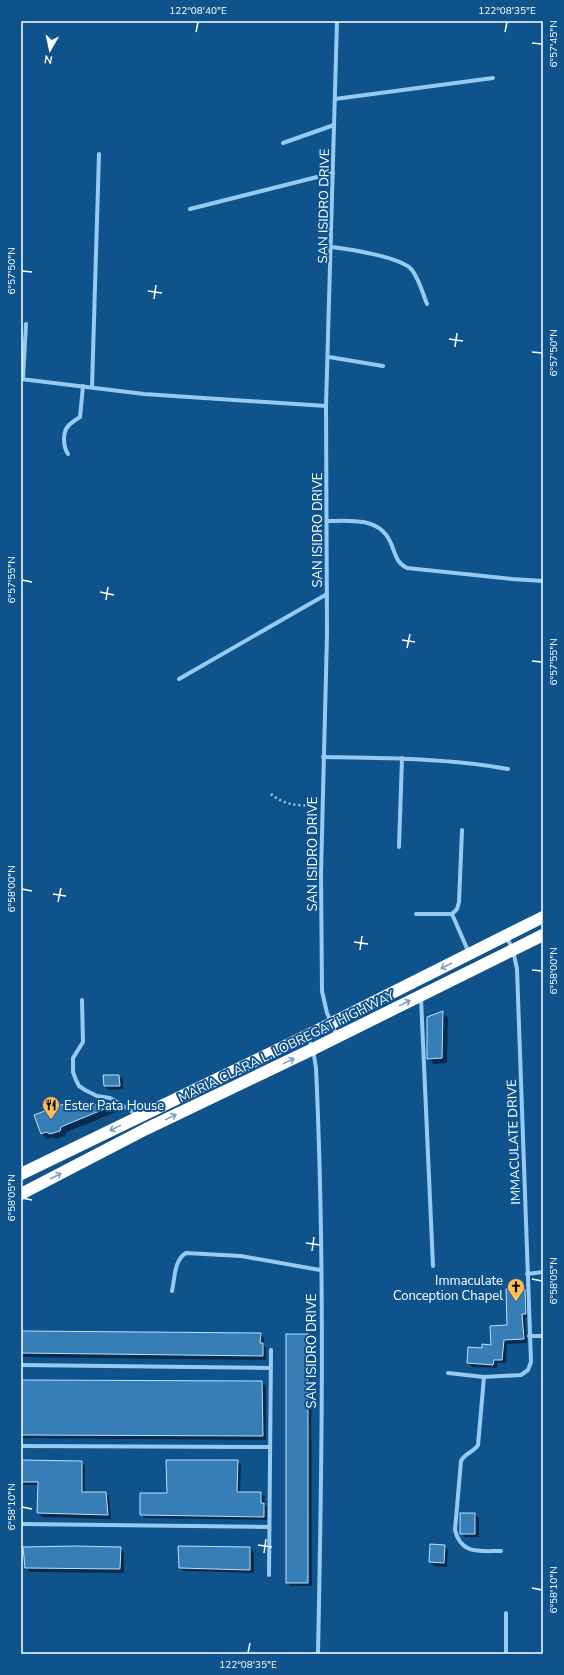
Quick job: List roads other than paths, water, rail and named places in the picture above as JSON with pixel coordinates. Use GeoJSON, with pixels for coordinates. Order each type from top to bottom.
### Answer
{"type":"FeatureCollection","features":[{"type":"Feature","properties":{"kind":"highway","name":"MARIA CLARA L. LOBREGAT HIGHWAY"},"geometry":{"type":"LineString","coordinates":[[24,1172],[331,1024],[543,917]]}},
{"type":"Feature","properties":{"kind":"highway","name":"MARIA CLARA L. LOBREGAT HIGHWAY"},"geometry":{"type":"LineString","coordinates":[[21,1194],[146,1129],[338,1037],[543,935]]}},
{"type":"Feature","properties":{"kind":"highway"},"geometry":{"type":"LineString","coordinates":[[24,1172],[36,1186]]}},
{"type":"Feature","properties":{"kind":"street","name":"SAN ISIDRO DRIVE"},"geometry":{"type":"LineString","coordinates":[[337,21],[329,358],[326,406],[327,594],[322,806],[321,978],[323,1002],[331,1024],[338,1037]]}},
{"type":"Feature","properties":{"kind":"street"},"geometry":{"type":"LineString","coordinates":[[335,99],[493,78]]}},
{"type":"Feature","properties":{"kind":"street"},"geometry":{"type":"LineString","coordinates":[[283,143],[334,125]]}},
{"type":"Feature","properties":{"kind":"street"},"geometry":{"type":"LineString","coordinates":[[92,387],[99,154]]}},
{"type":"Feature","properties":{"kind":"street"},"geometry":{"type":"LineString","coordinates":[[190,209],[333,173]]}},
{"type":"Feature","properties":{"kind":"street"},"geometry":{"type":"LineString","coordinates":[[332,247],[359,251],[405,264],[412,270],[427,304]]}},
{"type":"Feature","properties":{"kind":"street"},"geometry":{"type":"LineString","coordinates":[[26,324],[22,379],[144,394],[326,406]]}},
{"type":"Feature","properties":{"kind":"street"},"geometry":{"type":"LineString","coordinates":[[329,358],[384,366]]}},
{"type":"Feature","properties":{"kind":"street"},"geometry":{"type":"LineString","coordinates":[[68,454],[64,448],[64,440],[69,425],[80,417],[83,386]]}},
{"type":"Feature","properties":{"kind":"street"},"geometry":{"type":"LineString","coordinates":[[327,521],[355,522],[378,526],[387,534],[398,562],[407,568],[512,580],[543,580]]}},
{"type":"Feature","properties":{"kind":"street"},"geometry":{"type":"LineString","coordinates":[[179,679],[327,594]]}},
{"type":"Feature","properties":{"kind":"street"},"geometry":{"type":"LineString","coordinates":[[323,757],[402,758],[486,765],[508,769]]}},
{"type":"Feature","properties":{"kind":"street"},"geometry":{"type":"LineString","coordinates":[[399,847],[402,758]]}},
{"type":"Feature","properties":{"kind":"street"},"geometry":{"type":"LineString","coordinates":[[416,914],[452,914],[457,909],[459,902],[462,830]]}},
{"type":"Feature","properties":{"kind":"street"},"geometry":{"type":"LineString","coordinates":[[452,914],[470,954]]}},
{"type":"Feature","properties":{"kind":"street","name":"IMMACULATE DRIVE"},"geometry":{"type":"LineString","coordinates":[[484,1377],[521,1375],[528,1370],[531,1362],[517,969],[513,950],[506,936]]}},
{"type":"Feature","properties":{"kind":"street"},"geometry":{"type":"LineString","coordinates":[[421,996],[433,1266]]}},
{"type":"Feature","properties":{"kind":"street"},"geometry":{"type":"LineString","coordinates":[[82,1000],[83,1042],[73,1058],[73,1072],[76,1080],[85,1090],[97,1096],[110,1098],[140,1116]]}},
{"type":"Feature","properties":{"kind":"street"},"geometry":{"type":"LineString","coordinates":[[306,1036],[313,1049]]}},
{"type":"Feature","properties":{"kind":"street","name":"SAN ISIDRO DRIVE"},"geometry":{"type":"LineString","coordinates":[[313,1049],[316,1081],[322,1465],[318,1654]]}},
{"type":"Feature","properties":{"kind":"street"},"geometry":{"type":"LineString","coordinates":[[172,1291],[177,1263],[181,1256],[186,1253],[240,1256],[320,1270]]}},
{"type":"Feature","properties":{"kind":"street"},"geometry":{"type":"LineString","coordinates":[[527,1274],[543,1272]]}},
{"type":"Feature","properties":{"kind":"street"},"geometry":{"type":"LineString","coordinates":[[529,1336],[543,1336]]}},
{"type":"Feature","properties":{"kind":"street"},"geometry":{"type":"LineString","coordinates":[[269,1575],[271,1350]]}},
{"type":"Feature","properties":{"kind":"street"},"geometry":{"type":"LineString","coordinates":[[21,1365],[271,1368]]}},
{"type":"Feature","properties":{"kind":"street"},"geometry":{"type":"LineString","coordinates":[[448,1373],[484,1377],[478,1445],[461,1461],[455,1530],[457,1538],[466,1548],[474,1551],[501,1551]]}},
{"type":"Feature","properties":{"kind":"street"},"geometry":{"type":"LineString","coordinates":[[21,1446],[270,1447]]}},
{"type":"Feature","properties":{"kind":"street"},"geometry":{"type":"LineString","coordinates":[[21,1524],[269,1527]]}},
{"type":"Feature","properties":{"kind":"street"},"geometry":{"type":"LineString","coordinates":[[506,1613],[506,1654]]}},
{"type":"Feature","properties":{"kind":"place","name":"Ester Pata House"},"geometry":{"type":"Point","coordinates":[51,1120]}},
{"type":"Feature","properties":{"kind":"place","name":"Immaculate Conception Chapel"},"geometry":{"type":"Point","coordinates":[516,1302]}}]}
